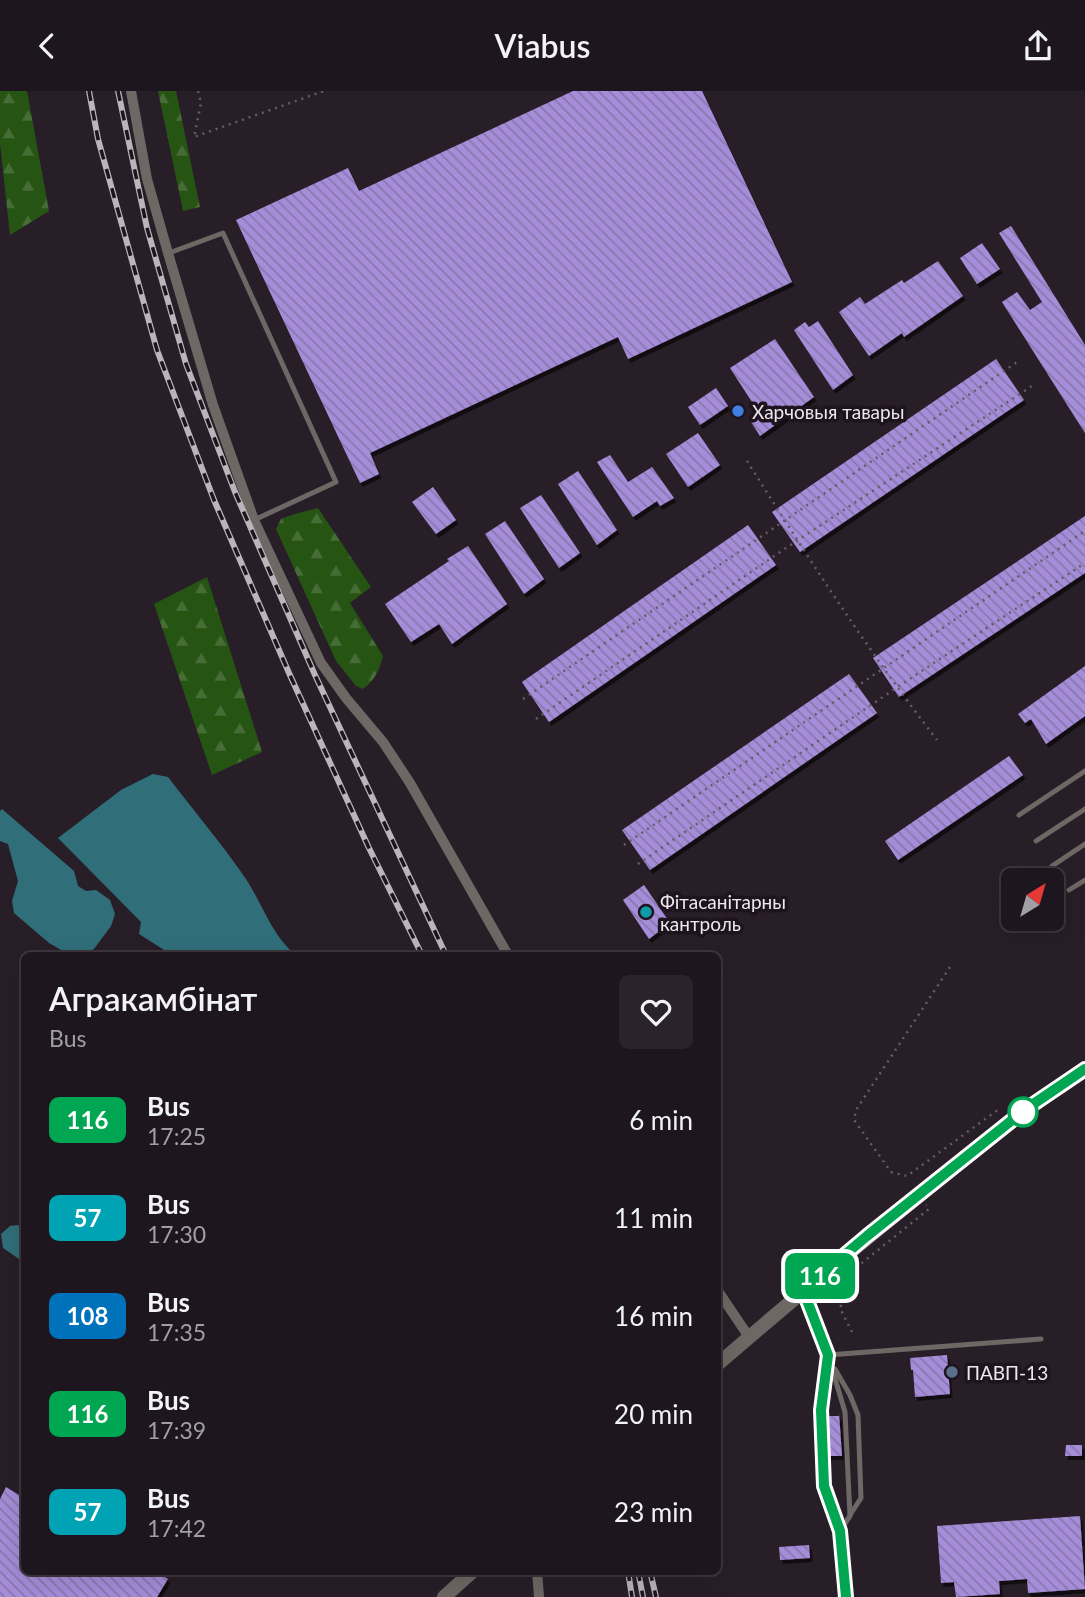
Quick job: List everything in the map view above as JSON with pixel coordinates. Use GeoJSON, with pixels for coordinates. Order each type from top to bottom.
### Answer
{"type":"FeatureCollection","features":[{"type":"Feature","properties":{"kind":"street"},"geometry":{"type":"LineString","coordinates":[[131,91],[148,179],[168,253],[213,405],[254,520],[321,663],[383,742],[410,783],[506,952]]}},
{"type":"Feature","properties":{"kind":"street"},"geometry":{"type":"LineString","coordinates":[[721,1361],[803,1290],[1026,1109],[1085,1069]]}},
{"type":"Feature","properties":{"kind":"street"},"geometry":{"type":"LineString","coordinates":[[721,1295],[749,1337]]}},
{"type":"Feature","properties":{"kind":"street"},"geometry":{"type":"LineString","coordinates":[[444,1597],[469,1575]]}},
{"type":"Feature","properties":{"kind":"street"},"geometry":{"type":"LineString","coordinates":[[537,1575],[539,1597]]}},
{"type":"Feature","properties":{"kind":"lane"},"geometry":{"type":"LineString","coordinates":[[168,253],[223,233],[336,482],[254,520]]}},
{"type":"Feature","properties":{"kind":"lane"},"geometry":{"type":"LineString","coordinates":[[1019,815],[1085,771]]}},
{"type":"Feature","properties":{"kind":"lane"},"geometry":{"type":"LineString","coordinates":[[1036,841],[1085,809]]}},
{"type":"Feature","properties":{"kind":"lane"},"geometry":{"type":"LineString","coordinates":[[1052,866],[1085,844]]}},
{"type":"Feature","properties":{"kind":"lane"},"geometry":{"type":"LineString","coordinates":[[1069,890],[1085,880]]}},
{"type":"Feature","properties":{"kind":"lane"},"geometry":{"type":"LineString","coordinates":[[803,1290],[829,1358],[845,1412],[850,1516]]}},
{"type":"Feature","properties":{"kind":"lane"},"geometry":{"type":"LineString","coordinates":[[829,1358],[1041,1339]]}},
{"type":"Feature","properties":{"kind":"lane"},"geometry":{"type":"LineString","coordinates":[[829,1358],[858,1415],[861,1499],[840,1531]]}},
{"type":"Feature","properties":{"kind":"lane"},"geometry":{"type":"LineString","coordinates":[[829,1358],[821,1410],[824,1486],[840,1531],[846,1597]]}},
{"type":"Feature","properties":{"kind":"path"},"geometry":{"type":"LineString","coordinates":[[198,91],[201,103],[194,137],[324,91]]}},
{"type":"Feature","properties":{"kind":"path"},"geometry":{"type":"LineString","coordinates":[[523,699],[1020,360]]}},
{"type":"Feature","properties":{"kind":"path"},"geometry":{"type":"LineString","coordinates":[[536,719],[797,540],[1035,384]]}},
{"type":"Feature","properties":{"kind":"path"},"geometry":{"type":"LineString","coordinates":[[747,461],[896,688],[937,740]]}},
{"type":"Feature","properties":{"kind":"path"},"geometry":{"type":"LineString","coordinates":[[624,845],[1085,531]]}},
{"type":"Feature","properties":{"kind":"path"},"geometry":{"type":"LineString","coordinates":[[638,864],[1085,563]]}},
{"type":"Feature","properties":{"kind":"path"},"geometry":{"type":"LineString","coordinates":[[950,967],[856,1110],[854,1120],[891,1172],[907,1175],[999,1109]]}},
{"type":"Feature","properties":{"kind":"path"},"geometry":{"type":"LineString","coordinates":[[852,1332],[840,1308],[857,1267],[929,1209],[920,1195]]}},
{"type":"Feature","properties":{"kind":"green space"},"geometry":{"type":"Polygon","coordinates":[[[0,91],[27,91],[49,211],[10,235],[0,143],[0,91]]]}},
{"type":"Feature","properties":{"kind":"green space"},"geometry":{"type":"Polygon","coordinates":[[[158,91],[176,91],[200,207],[183,211],[158,91]]]}},
{"type":"Feature","properties":{"kind":"green space"},"geometry":{"type":"Polygon","coordinates":[[[318,508],[371,587],[350,603],[383,656],[376,675],[363,689],[356,686],[336,661],[276,529],[281,519],[318,508]]]}},
{"type":"Feature","properties":{"kind":"green space"},"geometry":{"type":"Polygon","coordinates":[[[207,577],[262,752],[212,775],[154,604],[207,577]]]}},
{"type":"Feature","properties":{"kind":"water"},"geometry":{"type":"Polygon","coordinates":[[[153,774],[168,777],[237,866],[280,939],[293,952],[167,952],[139,934],[141,922],[58,838],[121,790],[153,774]]]}},
{"type":"Feature","properties":{"kind":"water"},"geometry":{"type":"Polygon","coordinates":[[[2,809],[74,871],[78,886],[86,891],[96,890],[110,900],[115,914],[111,926],[94,949],[87,952],[65,952],[49,943],[14,913],[12,901],[18,881],[8,844],[0,841],[2,809]]]}},
{"type":"Feature","properties":{"kind":"water"},"geometry":{"type":"Polygon","coordinates":[[[10,1226],[21,1228],[21,1260],[3,1248],[1,1234],[10,1226]]]}},
{"type":"Feature","properties":{"kind":"building"},"geometry":{"type":"Polygon","coordinates":[[[573,91],[702,91],[792,282],[628,359],[618,337],[370,453],[379,474],[360,483],[236,220],[348,168],[359,191],[573,91]]]}},
{"type":"Feature","properties":{"kind":"building"},"geometry":{"type":"Polygon","coordinates":[[[1011,226],[1085,345],[1085,433],[1002,302],[1017,292],[1030,310],[1042,302],[999,233],[1011,226]]]}},
{"type":"Feature","properties":{"kind":"building"},"geometry":{"type":"Polygon","coordinates":[[[982,243],[1000,269],[977,284],[960,258],[982,243]]]}},
{"type":"Feature","properties":{"kind":"building"},"geometry":{"type":"Polygon","coordinates":[[[938,261],[963,296],[904,337],[902,333],[869,356],[839,312],[860,297],[865,304],[938,261]]]}},
{"type":"Feature","properties":{"kind":"building"},"geometry":{"type":"Polygon","coordinates":[[[818,321],[853,375],[833,390],[794,330],[805,322],[809,327],[818,321]]]}},
{"type":"Feature","properties":{"kind":"building"},"geometry":{"type":"Polygon","coordinates":[[[775,339],[814,397],[760,436],[751,422],[761,416],[730,368],[775,339]]]}},
{"type":"Feature","properties":{"kind":"building"},"geometry":{"type":"Polygon","coordinates":[[[996,359],[1024,400],[800,552],[772,512],[996,359]]]}},
{"type":"Feature","properties":{"kind":"building"},"geometry":{"type":"Polygon","coordinates":[[[716,388],[728,406],[700,425],[688,407],[716,388]]]}},
{"type":"Feature","properties":{"kind":"building"},"geometry":{"type":"Polygon","coordinates":[[[698,433],[720,465],[688,487],[666,454],[698,433]]]}},
{"type":"Feature","properties":{"kind":"building"},"geometry":{"type":"Polygon","coordinates":[[[610,455],[628,482],[652,467],[674,498],[660,506],[657,501],[633,517],[597,462],[610,455]]]}},
{"type":"Feature","properties":{"kind":"building"},"geometry":{"type":"Polygon","coordinates":[[[578,471],[617,530],[597,545],[558,484],[578,471]]]}},
{"type":"Feature","properties":{"kind":"building"},"geometry":{"type":"Polygon","coordinates":[[[433,487],[456,520],[436,534],[412,502],[433,487]]]}},
{"type":"Feature","properties":{"kind":"building"},"geometry":{"type":"Polygon","coordinates":[[[541,495],[580,553],[559,568],[520,508],[541,495]]]}},
{"type":"Feature","properties":{"kind":"building"},"geometry":{"type":"Polygon","coordinates":[[[1085,516],[1085,573],[899,697],[873,658],[1085,516]]]}},
{"type":"Feature","properties":{"kind":"building"},"geometry":{"type":"Polygon","coordinates":[[[505,521],[544,579],[524,594],[485,534],[505,521]]]}},
{"type":"Feature","properties":{"kind":"building"},"geometry":{"type":"Polygon","coordinates":[[[748,525],[776,565],[549,722],[522,682],[748,525]]]}},
{"type":"Feature","properties":{"kind":"building"},"geometry":{"type":"Polygon","coordinates":[[[468,546],[507,604],[452,644],[439,624],[411,642],[385,604],[468,546]]]}},
{"type":"Feature","properties":{"kind":"building"},"geometry":{"type":"Polygon","coordinates":[[[1085,666],[1085,716],[1046,744],[1031,719],[1025,723],[1018,714],[1085,666]]]}},
{"type":"Feature","properties":{"kind":"building"},"geometry":{"type":"Polygon","coordinates":[[[849,674],[877,713],[650,870],[622,830],[849,674]]]}},
{"type":"Feature","properties":{"kind":"building"},"geometry":{"type":"Polygon","coordinates":[[[1009,756],[1023,775],[898,860],[885,841],[1009,756]]]}},
{"type":"Feature","properties":{"kind":"building","name":"Фітасанітарны кантроль"},"geometry":{"type":"Polygon","coordinates":[[[644,885],[670,923],[649,939],[623,900],[644,885]]]}},
{"type":"Feature","properties":{"kind":"building"},"geometry":{"type":"Polygon","coordinates":[[[947,1355],[950,1394],[915,1397],[910,1358],[947,1355]]]}},
{"type":"Feature","properties":{"kind":"building"},"geometry":{"type":"Polygon","coordinates":[[[839,1413],[842,1456],[829,1456],[828,1459],[826,1416],[839,1416],[839,1413]]]}},
{"type":"Feature","properties":{"kind":"building"},"geometry":{"type":"Polygon","coordinates":[[[1066,1445],[1082,1445],[1082,1456],[1065,1456],[1066,1445]]]}},
{"type":"Feature","properties":{"kind":"building"},"geometry":{"type":"Polygon","coordinates":[[[6,1487],[21,1496],[21,1575],[162,1575],[168,1579],[157,1597],[0,1597],[0,1499],[6,1487]]]}},
{"type":"Feature","properties":{"kind":"building"},"geometry":{"type":"Polygon","coordinates":[[[1080,1516],[1085,1589],[1028,1593],[1027,1579],[999,1581],[1000,1594],[956,1597],[954,1582],[941,1583],[937,1526],[1080,1516]]]}},
{"type":"Feature","properties":{"kind":"building"},"geometry":{"type":"Polygon","coordinates":[[[809,1545],[810,1558],[780,1560],[779,1547],[809,1545]]]}},
{"type":"Feature","properties":{"kind":"railway"},"geometry":{"type":"LineString","coordinates":[[89,91],[98,139],[157,350],[214,500],[289,673],[369,848],[421,952]]}},
{"type":"Feature","properties":{"kind":"railway"},"geometry":{"type":"LineString","coordinates":[[118,91],[147,228],[186,364],[235,492],[315,675],[445,952]]}},
{"type":"Feature","properties":{"kind":"railway"},"geometry":{"type":"LineString","coordinates":[[629,1575],[632,1597]]}},
{"type":"Feature","properties":{"kind":"railway"},"geometry":{"type":"LineString","coordinates":[[639,1575],[643,1597]]}},
{"type":"Feature","properties":{"kind":"railway"},"geometry":{"type":"LineString","coordinates":[[651,1575],[656,1597]]}},
{"type":"Feature","properties":{"kind":"bus line","name":"116"},"geometry":{"type":"LineString","coordinates":[[846,1597],[840,1531],[824,1486],[821,1410],[828,1355],[803,1290],[1026,1109],[1085,1069]]}},
{"type":"Feature","properties":{"kind":"place","name":"Харчовыя тавары"},"geometry":{"type":"Point","coordinates":[738,411]}},
{"type":"Feature","properties":{"kind":"place","name":"Фітасанітарны кантроль"},"geometry":{"type":"Point","coordinates":[646,912]}},
{"type":"Feature","properties":{"kind":"place","name":"ПАВП-13"},"geometry":{"type":"Point","coordinates":[952,1372]}}]}
